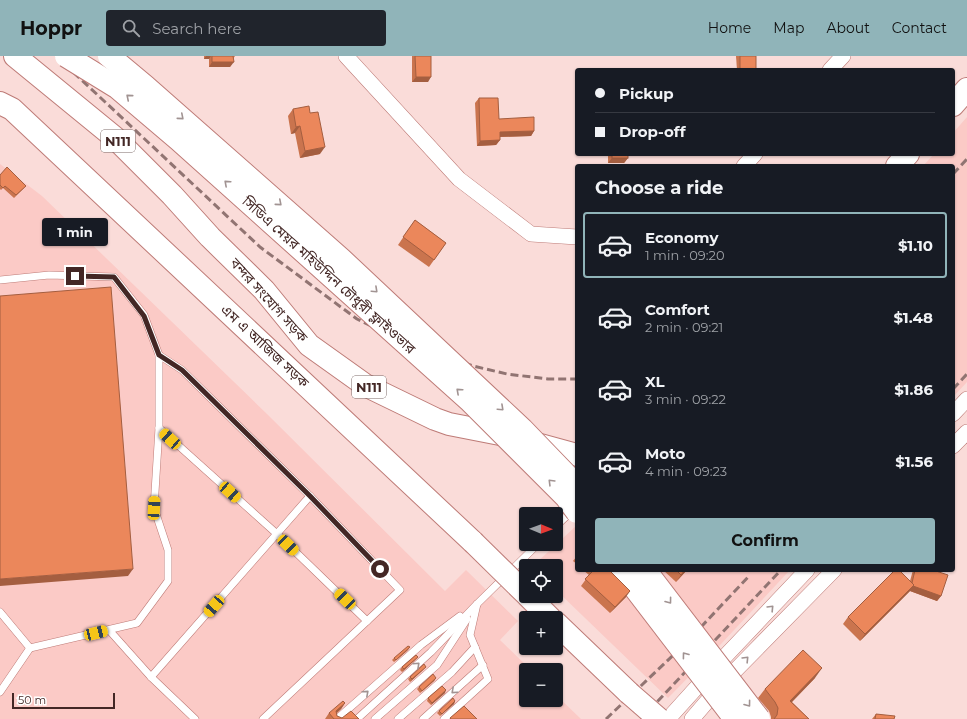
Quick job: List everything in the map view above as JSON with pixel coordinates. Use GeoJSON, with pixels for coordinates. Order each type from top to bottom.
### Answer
{"type":"FeatureCollection","features":[{"type":"Feature","properties":{"kind":"main road","name":"বন্দর সংযোগ সড়ক"},"geometry":{"type":"LineString","coordinates":[[15,56],[114,137],[172,195],[210,237],[264,290],[309,344],[365,384],[448,424],[500,434],[575,454]]}},
{"type":"Feature","properties":{"kind":"main road","name":"সিডিএ মেয়র মহিউদ্দিন চৌধুরী ফ্লাইওভার"},"geometry":{"type":"LineString","coordinates":[[66,56],[118,88],[178,139],[469,400],[566,497],[575,509]]}},
{"type":"Feature","properties":{"kind":"main road"},"geometry":{"type":"LineString","coordinates":[[109,56],[341,259],[522,429],[575,484]]}},
{"type":"Feature","properties":{"kind":"main road"},"geometry":{"type":"LineString","coordinates":[[955,103],[967,89]]}},
{"type":"Feature","properties":{"kind":"main road","name":"এম এ আজিজ সড়ক"},"geometry":{"type":"LineString","coordinates":[[0,103],[12,109],[474,542],[540,608],[658,719]]}},
{"type":"Feature","properties":{"kind":"main road"},"geometry":{"type":"LineString","coordinates":[[899,164],[906,156]]}},
{"type":"Feature","properties":{"kind":"main road"},"geometry":{"type":"LineString","coordinates":[[623,572],[735,719]]}},
{"type":"Feature","properties":{"kind":"main road"},"geometry":{"type":"LineString","coordinates":[[648,572],[760,719]]}},
{"type":"Feature","properties":{"kind":"street"},"geometry":{"type":"LineString","coordinates":[[346,56],[459,179],[531,234],[575,237]]}},
{"type":"Feature","properties":{"kind":"street"},"geometry":{"type":"LineString","coordinates":[[832,68],[843,56]]}},
{"type":"Feature","properties":{"kind":"street"},"geometry":{"type":"LineString","coordinates":[[746,164],[753,156]]}},
{"type":"Feature","properties":{"kind":"street"},"geometry":{"type":"LineString","coordinates":[[955,412],[967,399]]}},
{"type":"Feature","properties":{"kind":"street"},"geometry":{"type":"LineString","coordinates":[[955,444],[967,432]]}},
{"type":"Feature","properties":{"kind":"street"},"geometry":{"type":"LineString","coordinates":[[668,719],[805,572]]}},
{"type":"Feature","properties":{"kind":"street"},"geometry":{"type":"LineString","coordinates":[[692,719],[722,684],[832,572]]}},
{"type":"Feature","properties":{"kind":"lane"},"geometry":{"type":"LineString","coordinates":[[0,280],[49,275],[114,277],[144,316],[159,355],[159,428],[154,508],[168,550],[168,581],[138,623],[30,648],[0,692]]}},
{"type":"Feature","properties":{"kind":"lane"},"geometry":{"type":"LineString","coordinates":[[159,355],[182,370],[310,496],[400,590],[263,719]]}},
{"type":"Feature","properties":{"kind":"lane"},"geometry":{"type":"LineString","coordinates":[[159,428],[277,534],[367,621]]}},
{"type":"Feature","properties":{"kind":"lane"},"geometry":{"type":"LineString","coordinates":[[151,677],[310,496]]}},
{"type":"Feature","properties":{"kind":"lane"},"geometry":{"type":"LineString","coordinates":[[563,519],[575,508]]}},
{"type":"Feature","properties":{"kind":"lane"},"geometry":{"type":"LineString","coordinates":[[357,719],[431,652],[476,604],[531,551]]}},
{"type":"Feature","properties":{"kind":"lane"},"geometry":{"type":"LineString","coordinates":[[444,719],[488,679],[470,635],[476,604]]}},
{"type":"Feature","properties":{"kind":"lane"},"geometry":{"type":"LineString","coordinates":[[337,719],[421,645],[476,604]]}},
{"type":"Feature","properties":{"kind":"lane"},"geometry":{"type":"LineString","coordinates":[[375,719],[437,664],[476,604]]}},
{"type":"Feature","properties":{"kind":"lane"},"geometry":{"type":"LineString","coordinates":[[0,612],[30,648]]}},
{"type":"Feature","properties":{"kind":"lane"},"geometry":{"type":"LineString","coordinates":[[109,630],[151,677],[195,719]]}},
{"type":"Feature","properties":{"kind":"lane"},"geometry":{"type":"LineString","coordinates":[[398,719],[452,672],[475,647]]}},
{"type":"Feature","properties":{"kind":"lane"},"geometry":{"type":"LineString","coordinates":[[423,719],[483,665]]}},
{"type":"Feature","properties":{"kind":"shaded area"},"geometry":{"type":"Polygon","coordinates":[[[967,117],[967,382],[955,395],[955,164],[925,164],[932,156],[955,156],[955,131],[967,117]]]}},
{"type":"Feature","properties":{"kind":"shaded area"},"geometry":{"type":"Polygon","coordinates":[[[0,164],[42,196],[267,414],[445,591],[466,570],[518,621],[500,640],[524,663],[519,663],[519,707],[563,707],[563,702],[581,719],[0,719],[0,164]]]}},
{"type":"Feature","properties":{"kind":"shaded area"},"geometry":{"type":"Polygon","coordinates":[[[575,527],[575,572],[788,572],[668,698],[563,597],[563,559],[541,559],[549,551],[563,551],[563,538],[575,527]]]}},
{"type":"Feature","properties":{"kind":"building"},"geometry":{"type":"Polygon","coordinates":[[[212,56],[233,56],[234,62],[212,62],[212,56]]]}},
{"type":"Feature","properties":{"kind":"building"},"geometry":{"type":"Polygon","coordinates":[[[415,56],[431,56],[431,77],[416,77],[415,56]]]}},
{"type":"Feature","properties":{"kind":"building"},"geometry":{"type":"Polygon","coordinates":[[[740,56],[756,56],[756,68],[740,68],[740,56]]]}},
{"type":"Feature","properties":{"kind":"building"},"geometry":{"type":"Polygon","coordinates":[[[479,98],[498,98],[499,119],[534,117],[534,131],[500,132],[500,140],[480,141],[479,98]]]}},
{"type":"Feature","properties":{"kind":"building"},"geometry":{"type":"Polygon","coordinates":[[[309,106],[310,113],[318,112],[325,147],[305,151],[300,126],[296,127],[293,109],[309,106]]]}},
{"type":"Feature","properties":{"kind":"building"},"geometry":{"type":"Polygon","coordinates":[[[612,156],[628,156],[628,158],[612,158],[612,156]]]}},
{"type":"Feature","properties":{"kind":"building"},"geometry":{"type":"Polygon","coordinates":[[[7,167],[26,186],[16,195],[5,186],[3,188],[0,185],[0,175],[7,167]]]}},
{"type":"Feature","properties":{"kind":"building"},"geometry":{"type":"Polygon","coordinates":[[[415,220],[446,243],[434,260],[403,237],[415,220]]]}},
{"type":"Feature","properties":{"kind":"building"},"geometry":{"type":"Polygon","coordinates":[[[111,287],[133,569],[0,579],[0,296],[111,287]]]}},
{"type":"Feature","properties":{"kind":"building"},"geometry":{"type":"Polygon","coordinates":[[[592,572],[611,572],[630,591],[615,607],[585,579],[592,572]]]}},
{"type":"Feature","properties":{"kind":"building"},"geometry":{"type":"Polygon","coordinates":[[[893,572],[901,572],[914,585],[865,634],[848,617],[893,572]]]}},
{"type":"Feature","properties":{"kind":"building"},"geometry":{"type":"Polygon","coordinates":[[[915,572],[939,572],[948,575],[941,596],[913,586],[914,585],[912,583],[915,572]]]}},
{"type":"Feature","properties":{"kind":"building"},"geometry":{"type":"Polygon","coordinates":[[[408,646],[410,647],[396,660],[394,658],[408,646]]]}},
{"type":"Feature","properties":{"kind":"building"},"geometry":{"type":"Polygon","coordinates":[[[803,650],[822,668],[790,701],[809,719],[774,719],[777,715],[778,708],[765,689],[803,650]]]}},
{"type":"Feature","properties":{"kind":"building"},"geometry":{"type":"Polygon","coordinates":[[[416,655],[418,657],[404,669],[402,667],[416,655]]]}},
{"type":"Feature","properties":{"kind":"building"},"geometry":{"type":"Polygon","coordinates":[[[424,664],[426,667],[412,679],[410,677],[424,664]]]}},
{"type":"Feature","properties":{"kind":"building"},"geometry":{"type":"Polygon","coordinates":[[[433,674],[436,678],[422,691],[419,687],[433,674]]]}},
{"type":"Feature","properties":{"kind":"building"},"geometry":{"type":"Polygon","coordinates":[[[442,686],[446,690],[432,703],[428,698],[442,686]]]}},
{"type":"Feature","properties":{"kind":"building"},"geometry":{"type":"Polygon","coordinates":[[[453,698],[455,701],[442,714],[439,711],[453,698]]]}},
{"type":"Feature","properties":{"kind":"building"},"geometry":{"type":"Polygon","coordinates":[[[343,701],[345,703],[336,711],[337,716],[342,718],[351,711],[359,719],[334,719],[329,713],[343,701]]]}},
{"type":"Feature","properties":{"kind":"building"},"geometry":{"type":"Polygon","coordinates":[[[464,706],[477,719],[450,718],[464,706]]]}},
{"type":"Feature","properties":{"kind":"building"},"geometry":{"type":"Polygon","coordinates":[[[876,714],[895,716],[894,719],[875,719],[876,714]]]}},
{"type":"Feature","properties":{"kind":"railway"},"geometry":{"type":"LineString","coordinates":[[56,56],[260,247],[357,319],[396,338],[473,366],[507,374],[548,379],[575,379]]}},
{"type":"Feature","properties":{"kind":"railway"},"geometry":{"type":"LineString","coordinates":[[955,172],[967,159]]}},
{"type":"Feature","properties":{"kind":"railway"},"geometry":{"type":"LineString","coordinates":[[955,387],[967,374]]}},
{"type":"Feature","properties":{"kind":"railway"},"geometry":{"type":"LineString","coordinates":[[641,719],[779,572]]}},
{"type":"Feature","properties":{"kind":"railway"},"geometry":{"type":"LineString","coordinates":[[606,719],[684,645],[750,575]]}},
{"type":"Feature","properties":{"kind":"route"},"geometry":{"type":"LineString","coordinates":[[75,276],[114,277],[144,316],[159,355],[182,370],[310,496],[380,569]]}}]}
